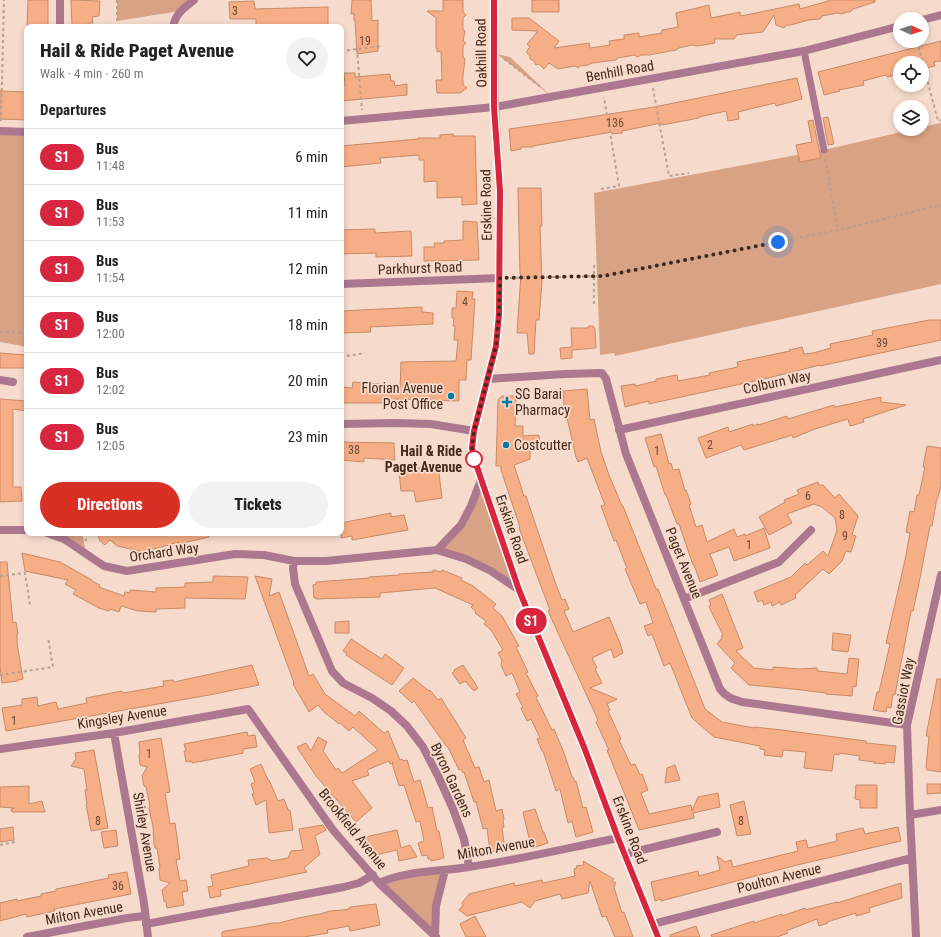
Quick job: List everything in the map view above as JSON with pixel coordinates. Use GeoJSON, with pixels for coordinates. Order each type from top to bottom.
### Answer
{"type":"FeatureCollection","features":[{"type":"Feature","properties":{"kind":"street"},"geometry":{"type":"LineString","coordinates":[[60,0],[60,24]]}},
{"type":"Feature","properties":{"kind":"street"},"geometry":{"type":"LineString","coordinates":[[174,24],[180,11],[194,0]]}},
{"type":"Feature","properties":{"kind":"street","name":"Oakhill Road"},"geometry":{"type":"LineString","coordinates":[[494,0],[494,107]]}},
{"type":"Feature","properties":{"kind":"street"},"geometry":{"type":"LineString","coordinates":[[929,18],[941,15]]}},
{"type":"Feature","properties":{"kind":"street","name":"Benhill Road"},"geometry":{"type":"LineString","coordinates":[[344,122],[494,107],[804,51],[893,28]]}},
{"type":"Feature","properties":{"kind":"street","name":"Erskine Road"},"geometry":{"type":"LineString","coordinates":[[494,107],[500,191],[499,314],[496,346],[474,431],[472,448],[481,480],[519,590],[584,747],[618,838],[658,937]]}},
{"type":"Feature","properties":{"kind":"street"},"geometry":{"type":"LineString","coordinates":[[0,131],[24,132]]}},
{"type":"Feature","properties":{"kind":"street","name":"Parkhurst Road"},"geometry":{"type":"LineString","coordinates":[[344,284],[500,278]]}},
{"type":"Feature","properties":{"kind":"street","name":"Colburn Way"},"geometry":{"type":"LineString","coordinates":[[619,430],[941,360]]}},
{"type":"Feature","properties":{"kind":"street","name":"Paget Avenue"},"geometry":{"type":"LineString","coordinates":[[488,379],[602,373],[606,379],[626,454],[720,689],[725,695],[742,702],[907,726]]}},
{"type":"Feature","properties":{"kind":"street"},"geometry":{"type":"LineString","coordinates":[[0,380],[13,382]]}},
{"type":"Feature","properties":{"kind":"street"},"geometry":{"type":"LineString","coordinates":[[344,424],[431,424],[474,431]]}},
{"type":"Feature","properties":{"kind":"street"},"geometry":{"type":"LineString","coordinates":[[437,550],[461,525],[471,506],[481,480]]}},
{"type":"Feature","properties":{"kind":"street"},"geometry":{"type":"LineString","coordinates":[[0,530],[24,530]]}},
{"type":"Feature","properties":{"kind":"street"},"geometry":{"type":"LineString","coordinates":[[684,599],[779,562],[811,530]]}},
{"type":"Feature","properties":{"kind":"street","name":"Orchard Way"},"geometry":{"type":"LineString","coordinates":[[56,536],[64,539],[104,566],[128,571],[235,554],[264,555],[294,561],[326,561],[437,550],[466,559],[491,571],[519,590]]}},
{"type":"Feature","properties":{"kind":"street","name":"Byron Gardens"},"geometry":{"type":"LineString","coordinates":[[294,561],[293,568],[295,584],[332,671],[343,683],[372,698],[390,711],[407,726],[423,747],[453,809],[464,839],[469,867]]}},
{"type":"Feature","properties":{"kind":"street","name":"Gassiot Way"},"geometry":{"type":"LineString","coordinates":[[910,815],[907,726],[941,575]]}},
{"type":"Feature","properties":{"kind":"street","name":"Kingsley Avenue"},"geometry":{"type":"LineString","coordinates":[[0,749],[114,733],[248,709]]}},
{"type":"Feature","properties":{"kind":"street","name":"Brookfield Avenue"},"geometry":{"type":"LineString","coordinates":[[248,709],[333,830],[379,883],[435,936]]}},
{"type":"Feature","properties":{"kind":"street","name":"Shirley Avenue"},"geometry":{"type":"LineString","coordinates":[[114,733],[144,902],[148,937]]}},
{"type":"Feature","properties":{"kind":"street"},"geometry":{"type":"LineString","coordinates":[[916,937],[910,815],[941,810]]}},
{"type":"Feature","properties":{"kind":"street"},"geometry":{"type":"LineString","coordinates":[[625,854],[717,832]]}},
{"type":"Feature","properties":{"kind":"street","name":"Milton Avenue"},"geometry":{"type":"LineString","coordinates":[[379,883],[391,877],[469,867],[618,838]]}},
{"type":"Feature","properties":{"kind":"street","name":"Poulton Avenue"},"geometry":{"type":"LineString","coordinates":[[653,924],[912,858]]}},
{"type":"Feature","properties":{"kind":"street","name":"Brookfield Avenue"},"geometry":{"type":"LineString","coordinates":[[435,936],[436,906],[445,870]]}},
{"type":"Feature","properties":{"kind":"street","name":"Milton Avenue"},"geometry":{"type":"LineString","coordinates":[[27,937],[127,918],[145,920],[344,887],[359,883],[373,875]]}},
{"type":"Feature","properties":{"kind":"lane"},"geometry":{"type":"LineString","coordinates":[[804,51],[824,150]]}},
{"type":"Feature","properties":{"kind":"path"},"geometry":{"type":"LineString","coordinates":[[0,131],[4,0]]}},
{"type":"Feature","properties":{"kind":"path"},"geometry":{"type":"LineString","coordinates":[[117,0],[117,24]]}},
{"type":"Feature","properties":{"kind":"path"},"geometry":{"type":"LineString","coordinates":[[344,51],[382,46]]}},
{"type":"Feature","properties":{"kind":"path"},"geometry":{"type":"LineString","coordinates":[[920,48],[938,121],[941,120]]}},
{"type":"Feature","properties":{"kind":"path"},"geometry":{"type":"LineString","coordinates":[[357,49],[363,119]]}},
{"type":"Feature","properties":{"kind":"path"},"geometry":{"type":"LineString","coordinates":[[494,51],[552,97]]}},
{"type":"Feature","properties":{"kind":"path"},"geometry":{"type":"LineString","coordinates":[[651,79],[669,176],[689,173]]}},
{"type":"Feature","properties":{"kind":"path"},"geometry":{"type":"LineString","coordinates":[[601,189],[619,186],[603,88]]}},
{"type":"Feature","properties":{"kind":"path"},"geometry":{"type":"LineString","coordinates":[[824,150],[838,230]]}},
{"type":"Feature","properties":{"kind":"path"},"geometry":{"type":"LineString","coordinates":[[500,278],[603,276],[703,258],[838,230],[941,205]]}},
{"type":"Feature","properties":{"kind":"path"},"geometry":{"type":"LineString","coordinates":[[594,265],[594,306]]}},
{"type":"Feature","properties":{"kind":"path"},"geometry":{"type":"LineString","coordinates":[[0,332],[24,333]]}},
{"type":"Feature","properties":{"kind":"path"},"geometry":{"type":"LineString","coordinates":[[344,356],[365,353]]}},
{"type":"Feature","properties":{"kind":"path"},"geometry":{"type":"LineString","coordinates":[[0,576],[25,573],[30,605]]}},
{"type":"Feature","properties":{"kind":"path"},"geometry":{"type":"LineString","coordinates":[[0,675],[53,667],[48,637]]}},
{"type":"Feature","properties":{"kind":"path"},"geometry":{"type":"LineString","coordinates":[[0,845],[15,842]]}},
{"type":"Feature","properties":{"kind":"shaded area"},"geometry":{"type":"Polygon","coordinates":[[[117,0],[194,0],[180,11],[117,21],[117,0]]]}},
{"type":"Feature","properties":{"kind":"shaded area"},"geometry":{"type":"Polygon","coordinates":[[[497,54],[510,57],[550,95],[497,54]]]}},
{"type":"Feature","properties":{"kind":"shaded area"},"geometry":{"type":"Polygon","coordinates":[[[941,123],[941,284],[615,356],[614,353],[600,355],[594,193],[824,150],[893,134],[893,136],[929,136],[929,126],[941,123]]]}},
{"type":"Feature","properties":{"kind":"shaded area"},"geometry":{"type":"Polygon","coordinates":[[[0,131],[24,132],[24,346],[0,342],[0,131]]]}},
{"type":"Feature","properties":{"kind":"shaded area"},"geometry":{"type":"Polygon","coordinates":[[[481,487],[514,585],[442,549],[481,487]]]}},
{"type":"Feature","properties":{"kind":"shaded area"},"geometry":{"type":"Polygon","coordinates":[[[60,536],[83,536],[86,552],[60,536]]]}},
{"type":"Feature","properties":{"kind":"shaded area"},"geometry":{"type":"Polygon","coordinates":[[[443,872],[432,930],[383,884],[393,880],[443,872]]]}},
{"type":"Feature","properties":{"kind":"building"},"geometry":{"type":"Polygon","coordinates":[[[28,0],[48,0],[48,24],[27,24],[28,0]]]}},
{"type":"Feature","properties":{"kind":"building"},"geometry":{"type":"Polygon","coordinates":[[[71,0],[100,1],[99,16],[92,17],[93,23],[72,24],[71,0]]]}},
{"type":"Feature","properties":{"kind":"building"},"geometry":{"type":"Polygon","coordinates":[[[352,0],[371,0],[372,21],[378,20],[378,51],[357,54],[355,20],[354,14],[351,14],[352,0]]]}},
{"type":"Feature","properties":{"kind":"building"},"geometry":{"type":"Polygon","coordinates":[[[443,0],[463,0],[463,12],[466,15],[463,18],[463,30],[465,31],[463,41],[466,43],[463,46],[463,57],[465,59],[463,85],[467,88],[460,93],[437,93],[436,80],[442,80],[441,51],[437,52],[436,48],[436,18],[427,11],[443,11],[443,0]]]}},
{"type":"Feature","properties":{"kind":"building"},"geometry":{"type":"Polygon","coordinates":[[[532,0],[559,0],[559,12],[532,12],[532,0]]]}},
{"type":"Feature","properties":{"kind":"building"},"geometry":{"type":"Polygon","coordinates":[[[828,0],[875,0],[875,2],[853,9],[850,12],[822,16],[820,19],[787,25],[784,28],[776,25],[774,15],[763,32],[737,35],[734,39],[714,39],[715,43],[698,46],[692,45],[676,50],[641,55],[638,57],[634,55],[618,58],[616,60],[592,63],[580,66],[578,68],[575,66],[558,69],[549,63],[544,69],[539,64],[536,65],[526,52],[530,47],[527,44],[538,31],[512,30],[512,18],[529,18],[559,41],[554,48],[589,43],[590,48],[610,45],[609,41],[624,39],[624,35],[639,33],[639,37],[662,33],[662,30],[678,27],[676,13],[709,5],[711,18],[740,12],[741,16],[799,4],[800,9],[828,0]]]}},
{"type":"Feature","properties":{"kind":"building"},"geometry":{"type":"Polygon","coordinates":[[[254,1],[255,9],[328,7],[328,24],[256,24],[256,19],[230,19],[229,2],[254,1]]]}},
{"type":"Feature","properties":{"kind":"building"},"geometry":{"type":"Polygon","coordinates":[[[941,41],[941,61],[934,62],[935,66],[929,67],[929,56],[893,56],[893,76],[887,77],[886,75],[863,81],[864,85],[839,90],[840,91],[824,95],[818,72],[913,48],[929,48],[929,44],[941,41]]]}},
{"type":"Feature","properties":{"kind":"building"},"geometry":{"type":"Polygon","coordinates":[[[344,73],[355,73],[355,77],[390,74],[391,81],[394,81],[395,86],[407,84],[407,95],[344,101],[344,73]]]}},
{"type":"Feature","properties":{"kind":"building"},"geometry":{"type":"Polygon","coordinates":[[[797,78],[802,99],[776,106],[775,103],[738,112],[739,119],[728,121],[726,111],[699,118],[662,125],[661,123],[622,131],[622,133],[612,134],[612,132],[533,147],[521,147],[521,149],[511,151],[509,129],[654,107],[797,78]]]}},
{"type":"Feature","properties":{"kind":"building"},"geometry":{"type":"Polygon","coordinates":[[[0,91],[24,92],[24,120],[0,119],[0,91]]]}},
{"type":"Feature","properties":{"kind":"building"},"geometry":{"type":"Polygon","coordinates":[[[828,117],[834,144],[828,145],[823,118],[828,117]]]}},
{"type":"Feature","properties":{"kind":"building"},"geometry":{"type":"Polygon","coordinates":[[[813,120],[821,158],[800,162],[796,145],[812,142],[808,121],[813,120]]]}},
{"type":"Feature","properties":{"kind":"building"},"geometry":{"type":"Polygon","coordinates":[[[453,134],[453,136],[475,136],[477,204],[462,205],[462,197],[437,198],[437,181],[424,182],[424,160],[419,160],[419,155],[380,158],[381,163],[344,167],[344,146],[418,138],[440,138],[440,135],[453,134]]]}},
{"type":"Feature","properties":{"kind":"building"},"geometry":{"type":"Polygon","coordinates":[[[518,188],[541,188],[542,226],[540,226],[542,282],[539,320],[536,320],[534,354],[529,354],[527,333],[517,333],[521,274],[518,188]]]}},
{"type":"Feature","properties":{"kind":"building"},"geometry":{"type":"Polygon","coordinates":[[[463,221],[477,222],[479,260],[424,261],[424,247],[435,247],[434,243],[444,243],[444,241],[463,240],[463,221]]]}},
{"type":"Feature","properties":{"kind":"building"},"geometry":{"type":"Polygon","coordinates":[[[375,229],[375,233],[411,231],[412,256],[376,257],[376,253],[344,254],[344,230],[375,229]]]}},
{"type":"Feature","properties":{"kind":"building"},"geometry":{"type":"Polygon","coordinates":[[[457,291],[473,292],[472,299],[475,299],[471,360],[467,360],[466,380],[459,380],[459,401],[395,399],[394,403],[344,403],[344,387],[352,388],[353,382],[381,384],[381,388],[400,389],[401,362],[456,361],[458,340],[454,340],[455,326],[453,326],[454,318],[452,318],[452,308],[456,308],[457,291]]]}},
{"type":"Feature","properties":{"kind":"building"},"geometry":{"type":"Polygon","coordinates":[[[422,307],[422,312],[433,313],[433,324],[370,327],[371,332],[344,333],[344,311],[422,307]]]}},
{"type":"Feature","properties":{"kind":"building"},"geometry":{"type":"Polygon","coordinates":[[[929,320],[941,320],[941,340],[820,365],[649,404],[649,401],[625,407],[621,386],[635,384],[636,386],[656,381],[656,379],[677,375],[678,381],[710,375],[709,373],[738,367],[737,362],[802,347],[804,354],[813,353],[831,348],[830,344],[873,335],[872,331],[929,320]]]}},
{"type":"Feature","properties":{"kind":"building"},"geometry":{"type":"Polygon","coordinates":[[[589,326],[593,326],[595,329],[596,348],[572,350],[572,358],[561,359],[560,348],[572,347],[571,328],[587,328],[589,326]]]}},
{"type":"Feature","properties":{"kind":"building"},"geometry":{"type":"Polygon","coordinates":[[[0,353],[24,355],[24,368],[0,368],[0,353]]]}},
{"type":"Feature","properties":{"kind":"building"},"geometry":{"type":"Polygon","coordinates":[[[587,389],[590,420],[594,419],[601,452],[609,475],[656,589],[658,589],[705,709],[722,722],[754,728],[782,730],[896,746],[894,763],[874,763],[875,762],[859,760],[860,756],[839,753],[839,755],[834,754],[832,771],[804,768],[806,752],[783,750],[782,757],[764,755],[765,750],[760,749],[760,746],[714,737],[692,718],[670,663],[664,666],[652,634],[648,636],[644,626],[653,623],[646,602],[640,604],[625,569],[627,568],[616,540],[614,541],[601,506],[605,505],[587,458],[578,462],[576,457],[567,418],[565,419],[563,391],[587,389]]]}},
{"type":"Feature","properties":{"kind":"building"},"geometry":{"type":"Polygon","coordinates":[[[502,396],[516,396],[515,426],[523,426],[523,436],[539,435],[540,447],[530,448],[530,459],[514,465],[555,582],[562,600],[565,599],[569,609],[564,611],[573,632],[609,617],[620,643],[623,653],[614,658],[611,649],[592,658],[597,668],[595,669],[602,683],[590,688],[617,699],[607,704],[610,710],[608,711],[621,739],[619,740],[631,765],[635,764],[640,775],[642,774],[648,790],[641,793],[649,814],[691,805],[692,811],[698,797],[718,793],[720,807],[693,813],[694,818],[639,830],[607,750],[609,750],[596,722],[598,720],[548,611],[550,610],[519,528],[520,527],[501,466],[496,466],[498,400],[502,396]]]}},
{"type":"Feature","properties":{"kind":"building"},"geometry":{"type":"Polygon","coordinates":[[[881,397],[881,402],[906,405],[863,419],[864,422],[850,426],[848,419],[815,429],[793,438],[792,435],[744,450],[741,445],[706,458],[698,438],[728,427],[729,432],[753,424],[753,426],[758,425],[787,416],[788,419],[834,405],[835,407],[881,397]]]}},
{"type":"Feature","properties":{"kind":"building"},"geometry":{"type":"Polygon","coordinates":[[[0,399],[24,401],[24,411],[13,409],[13,487],[21,487],[22,501],[0,502],[0,399]]]}},
{"type":"Feature","properties":{"kind":"building"},"geometry":{"type":"Polygon","coordinates":[[[661,434],[669,464],[671,463],[673,470],[679,469],[685,491],[686,490],[691,504],[689,505],[696,527],[702,525],[707,542],[734,529],[737,537],[745,534],[745,536],[764,528],[770,548],[734,561],[729,547],[710,554],[718,575],[700,582],[679,524],[677,524],[665,495],[656,466],[654,467],[645,438],[661,434]]]}},
{"type":"Feature","properties":{"kind":"building"},"geometry":{"type":"Polygon","coordinates":[[[344,442],[394,443],[395,460],[364,458],[364,462],[344,460],[344,442]]]}},
{"type":"Feature","properties":{"kind":"building"},"geometry":{"type":"Polygon","coordinates":[[[927,446],[941,448],[941,485],[932,526],[930,526],[913,611],[911,611],[895,695],[893,694],[891,708],[887,707],[886,712],[873,710],[877,692],[879,692],[890,644],[886,643],[910,533],[906,532],[910,511],[914,512],[917,495],[919,495],[925,467],[923,467],[927,446]]]}},
{"type":"Feature","properties":{"kind":"building"},"geometry":{"type":"Polygon","coordinates":[[[438,465],[442,498],[416,502],[414,491],[401,491],[399,471],[438,465]]]}},
{"type":"Feature","properties":{"kind":"building"},"geometry":{"type":"Polygon","coordinates":[[[818,482],[819,485],[823,485],[835,498],[839,494],[858,516],[852,535],[856,536],[851,552],[846,551],[842,561],[829,574],[823,569],[795,595],[796,598],[781,605],[780,602],[772,606],[771,602],[764,605],[762,600],[758,602],[754,592],[791,577],[805,563],[807,565],[823,551],[828,556],[837,530],[835,518],[822,507],[814,504],[787,514],[792,523],[769,535],[759,517],[785,502],[784,500],[799,494],[797,490],[818,482]]]}},
{"type":"Feature","properties":{"kind":"building"},"geometry":{"type":"Polygon","coordinates":[[[391,513],[391,517],[404,515],[408,530],[352,540],[352,536],[341,538],[341,536],[344,536],[344,522],[391,513]]]}},
{"type":"Feature","properties":{"kind":"building"},"geometry":{"type":"Polygon","coordinates":[[[98,536],[209,536],[179,544],[179,542],[143,552],[117,546],[110,540],[105,545],[100,541],[98,536]]]}},
{"type":"Feature","properties":{"kind":"building"},"geometry":{"type":"Polygon","coordinates":[[[22,553],[60,562],[100,585],[99,587],[124,596],[125,592],[130,593],[130,590],[156,592],[156,588],[185,587],[185,583],[213,582],[213,576],[248,577],[245,599],[185,598],[185,608],[156,609],[156,612],[138,611],[121,606],[119,612],[110,609],[109,611],[99,608],[73,594],[76,590],[65,584],[68,580],[25,571],[22,553]]]}},
{"type":"Feature","properties":{"kind":"building"},"geometry":{"type":"Polygon","coordinates":[[[0,562],[7,562],[13,623],[16,622],[18,634],[17,643],[23,679],[2,683],[0,667],[0,562]]]}},
{"type":"Feature","properties":{"kind":"building"},"geometry":{"type":"Polygon","coordinates":[[[433,570],[441,572],[442,570],[462,578],[461,580],[473,586],[496,604],[493,608],[502,616],[519,646],[516,647],[528,672],[526,673],[538,696],[536,697],[552,730],[554,729],[572,777],[575,782],[576,781],[583,808],[586,807],[593,832],[576,837],[572,821],[568,823],[560,789],[556,791],[543,751],[537,739],[540,738],[531,719],[527,721],[521,708],[523,707],[516,694],[520,692],[512,673],[506,676],[501,665],[502,660],[498,653],[503,650],[491,630],[484,624],[486,621],[475,613],[476,612],[471,607],[473,605],[435,588],[380,593],[380,597],[314,598],[313,585],[316,584],[316,582],[433,572],[433,570]]]}},
{"type":"Feature","properties":{"kind":"building"},"geometry":{"type":"Polygon","coordinates":[[[255,576],[272,579],[269,596],[279,592],[309,676],[313,674],[325,694],[355,716],[359,711],[384,733],[388,731],[400,760],[407,760],[414,782],[420,780],[428,808],[432,807],[437,831],[439,831],[444,858],[431,861],[431,859],[428,859],[427,855],[422,856],[418,843],[424,841],[420,821],[416,822],[404,785],[399,786],[392,763],[390,764],[389,761],[367,770],[369,775],[352,781],[372,808],[356,822],[316,776],[297,747],[306,743],[311,751],[318,737],[327,742],[323,751],[336,770],[338,768],[342,773],[378,750],[353,727],[349,731],[324,712],[318,705],[309,712],[293,684],[294,683],[255,576]]]}},
{"type":"Feature","properties":{"kind":"building"},"geometry":{"type":"Polygon","coordinates":[[[722,594],[743,648],[736,651],[754,668],[773,670],[773,667],[799,669],[817,668],[818,671],[847,674],[849,658],[859,659],[856,687],[853,686],[852,696],[749,685],[731,668],[735,663],[717,644],[723,635],[709,606],[711,605],[709,600],[722,594]]]}},
{"type":"Feature","properties":{"kind":"building"},"geometry":{"type":"Polygon","coordinates":[[[349,621],[349,633],[335,633],[335,622],[349,621]]]}},
{"type":"Feature","properties":{"kind":"building"},"geometry":{"type":"Polygon","coordinates":[[[833,633],[851,635],[848,652],[832,650],[833,633]]]}},
{"type":"Feature","properties":{"kind":"building"},"geometry":{"type":"Polygon","coordinates":[[[351,639],[382,659],[385,654],[404,668],[392,685],[346,655],[347,653],[343,651],[351,639]]]}},
{"type":"Feature","properties":{"kind":"building"},"geometry":{"type":"Polygon","coordinates":[[[252,665],[259,685],[6,731],[2,708],[22,705],[22,699],[37,697],[38,706],[56,702],[58,709],[87,703],[86,698],[122,691],[123,693],[164,686],[163,681],[173,680],[174,682],[252,665]]]}},
{"type":"Feature","properties":{"kind":"building"},"geometry":{"type":"Polygon","coordinates":[[[463,665],[478,688],[474,691],[465,681],[460,684],[452,673],[455,671],[454,670],[463,665]]]}},
{"type":"Feature","properties":{"kind":"building"},"geometry":{"type":"Polygon","coordinates":[[[413,678],[429,691],[430,690],[438,700],[441,698],[466,738],[463,740],[475,768],[479,767],[484,782],[489,780],[496,811],[502,809],[504,827],[502,828],[505,850],[490,852],[487,828],[483,829],[476,802],[474,802],[464,772],[463,773],[461,769],[459,770],[448,747],[414,701],[412,703],[399,691],[413,678]]]}},
{"type":"Feature","properties":{"kind":"building"},"geometry":{"type":"Polygon","coordinates":[[[937,679],[941,679],[941,772],[927,770],[926,767],[929,736],[926,736],[937,679]]]}},
{"type":"Feature","properties":{"kind":"building"},"geometry":{"type":"Polygon","coordinates":[[[247,732],[248,736],[255,735],[257,747],[243,749],[243,753],[192,763],[192,761],[186,762],[184,751],[186,751],[184,744],[247,732]]]}},
{"type":"Feature","properties":{"kind":"building"},"geometry":{"type":"Polygon","coordinates":[[[161,738],[170,792],[165,793],[170,824],[175,823],[180,859],[176,860],[180,881],[186,880],[188,891],[182,892],[184,905],[167,908],[162,890],[170,883],[160,880],[160,867],[157,848],[155,848],[154,844],[153,827],[149,808],[150,806],[142,776],[147,767],[140,765],[139,755],[139,742],[161,738]]]}},
{"type":"Feature","properties":{"kind":"building"},"geometry":{"type":"Polygon","coordinates":[[[94,750],[108,828],[91,831],[86,804],[85,790],[87,790],[84,769],[71,766],[76,759],[75,753],[94,750]]]}},
{"type":"Feature","properties":{"kind":"building"},"geometry":{"type":"Polygon","coordinates":[[[261,764],[278,801],[284,799],[288,810],[290,810],[293,830],[269,833],[266,800],[256,805],[252,794],[254,793],[251,784],[255,782],[250,769],[261,764]]]}},
{"type":"Feature","properties":{"kind":"building"},"geometry":{"type":"Polygon","coordinates":[[[675,765],[680,780],[665,783],[667,768],[675,765]]]}},
{"type":"Feature","properties":{"kind":"building"},"geometry":{"type":"Polygon","coordinates":[[[927,784],[941,784],[941,793],[927,794],[927,784]]]}},
{"type":"Feature","properties":{"kind":"building"},"geometry":{"type":"Polygon","coordinates":[[[856,785],[877,785],[877,808],[860,808],[860,800],[855,799],[856,785]]]}},
{"type":"Feature","properties":{"kind":"building"},"geometry":{"type":"Polygon","coordinates":[[[29,786],[29,804],[42,801],[45,812],[12,812],[11,809],[15,808],[0,807],[0,787],[29,786]]]}},
{"type":"Feature","properties":{"kind":"building"},"geometry":{"type":"Polygon","coordinates":[[[744,801],[751,834],[737,836],[730,805],[744,801]]]}},
{"type":"Feature","properties":{"kind":"building"},"geometry":{"type":"Polygon","coordinates":[[[535,809],[548,843],[533,848],[523,812],[535,809]]]}},
{"type":"Feature","properties":{"kind":"building"},"geometry":{"type":"Polygon","coordinates":[[[323,825],[326,830],[315,836],[320,854],[304,868],[307,872],[220,890],[221,896],[210,898],[208,887],[213,886],[211,875],[249,866],[248,860],[267,858],[272,861],[288,858],[291,851],[303,850],[299,829],[323,825]]]}},
{"type":"Feature","properties":{"kind":"building"},"geometry":{"type":"Polygon","coordinates":[[[13,827],[14,840],[0,842],[0,829],[13,827]]]}},
{"type":"Feature","properties":{"kind":"building"},"geometry":{"type":"Polygon","coordinates":[[[898,827],[901,841],[797,865],[661,901],[661,899],[655,901],[651,882],[698,871],[699,876],[720,870],[717,856],[725,862],[731,860],[733,867],[798,851],[796,842],[806,840],[808,848],[837,841],[836,834],[863,828],[865,834],[898,827]]]}},
{"type":"Feature","properties":{"kind":"building"},"geometry":{"type":"Polygon","coordinates":[[[116,830],[118,846],[104,848],[101,832],[116,830]]]}},
{"type":"Feature","properties":{"kind":"building"},"geometry":{"type":"Polygon","coordinates":[[[397,830],[401,848],[410,845],[417,857],[399,861],[397,850],[376,855],[375,849],[370,853],[362,841],[369,836],[397,830]]]}},
{"type":"Feature","properties":{"kind":"building"},"geometry":{"type":"Polygon","coordinates":[[[583,861],[614,879],[612,881],[616,883],[614,887],[622,913],[624,912],[633,937],[615,937],[606,916],[602,917],[590,881],[588,893],[562,899],[560,894],[535,901],[530,908],[522,902],[467,916],[459,910],[469,894],[514,883],[515,886],[542,880],[543,883],[575,876],[574,869],[577,868],[576,866],[584,865],[583,861]]]}},
{"type":"Feature","properties":{"kind":"building"},"geometry":{"type":"Polygon","coordinates":[[[127,872],[131,894],[54,909],[55,911],[27,917],[26,914],[0,921],[0,903],[41,896],[41,894],[56,891],[56,889],[109,878],[108,875],[127,872]]]}},
{"type":"Feature","properties":{"kind":"building"},"geometry":{"type":"Polygon","coordinates":[[[901,883],[902,898],[869,908],[870,912],[856,916],[856,913],[819,926],[817,919],[786,931],[788,933],[777,937],[712,937],[711,935],[754,921],[754,923],[782,914],[782,916],[805,908],[805,910],[837,903],[901,883]]]}},
{"type":"Feature","properties":{"kind":"building"},"geometry":{"type":"Polygon","coordinates":[[[376,904],[380,925],[350,931],[349,926],[327,930],[328,933],[304,937],[222,937],[222,932],[225,931],[279,923],[330,911],[349,909],[350,907],[376,904]]]}},
{"type":"Feature","properties":{"kind":"building"},"geometry":{"type":"Polygon","coordinates":[[[475,916],[486,937],[466,937],[460,924],[475,916]]]}},
{"type":"Feature","properties":{"kind":"building"},"geometry":{"type":"Polygon","coordinates":[[[696,926],[700,937],[670,937],[670,935],[696,926]]]}},
{"type":"Feature","properties":{"kind":"bus line","name":"S1"},"geometry":{"type":"LineString","coordinates":[[494,0],[494,107],[500,191],[499,314],[496,346],[474,431],[472,448],[476,464],[519,590],[584,747],[618,838],[658,937]]}},
{"type":"Feature","properties":{"kind":"place","name":"Florian Avenue Post Office"},"geometry":{"type":"Point","coordinates":[451,396]}},
{"type":"Feature","properties":{"kind":"place","name":"SG Barai Pharmacy"},"geometry":{"type":"Point","coordinates":[507,402]}},
{"type":"Feature","properties":{"kind":"place","name":"Costcutter"},"geometry":{"type":"Point","coordinates":[506,445]}},
{"type":"Feature","properties":{"kind":"place","name":"Hail & Ride Paget Avenue"},"geometry":{"type":"Point","coordinates":[474,459]}},
{"type":"Feature","properties":{"kind":"route"},"geometry":{"type":"LineString","coordinates":[[474,459],[476,464],[472,448],[474,431],[496,346],[500,278],[603,276],[703,258],[778,242]]}}]}
